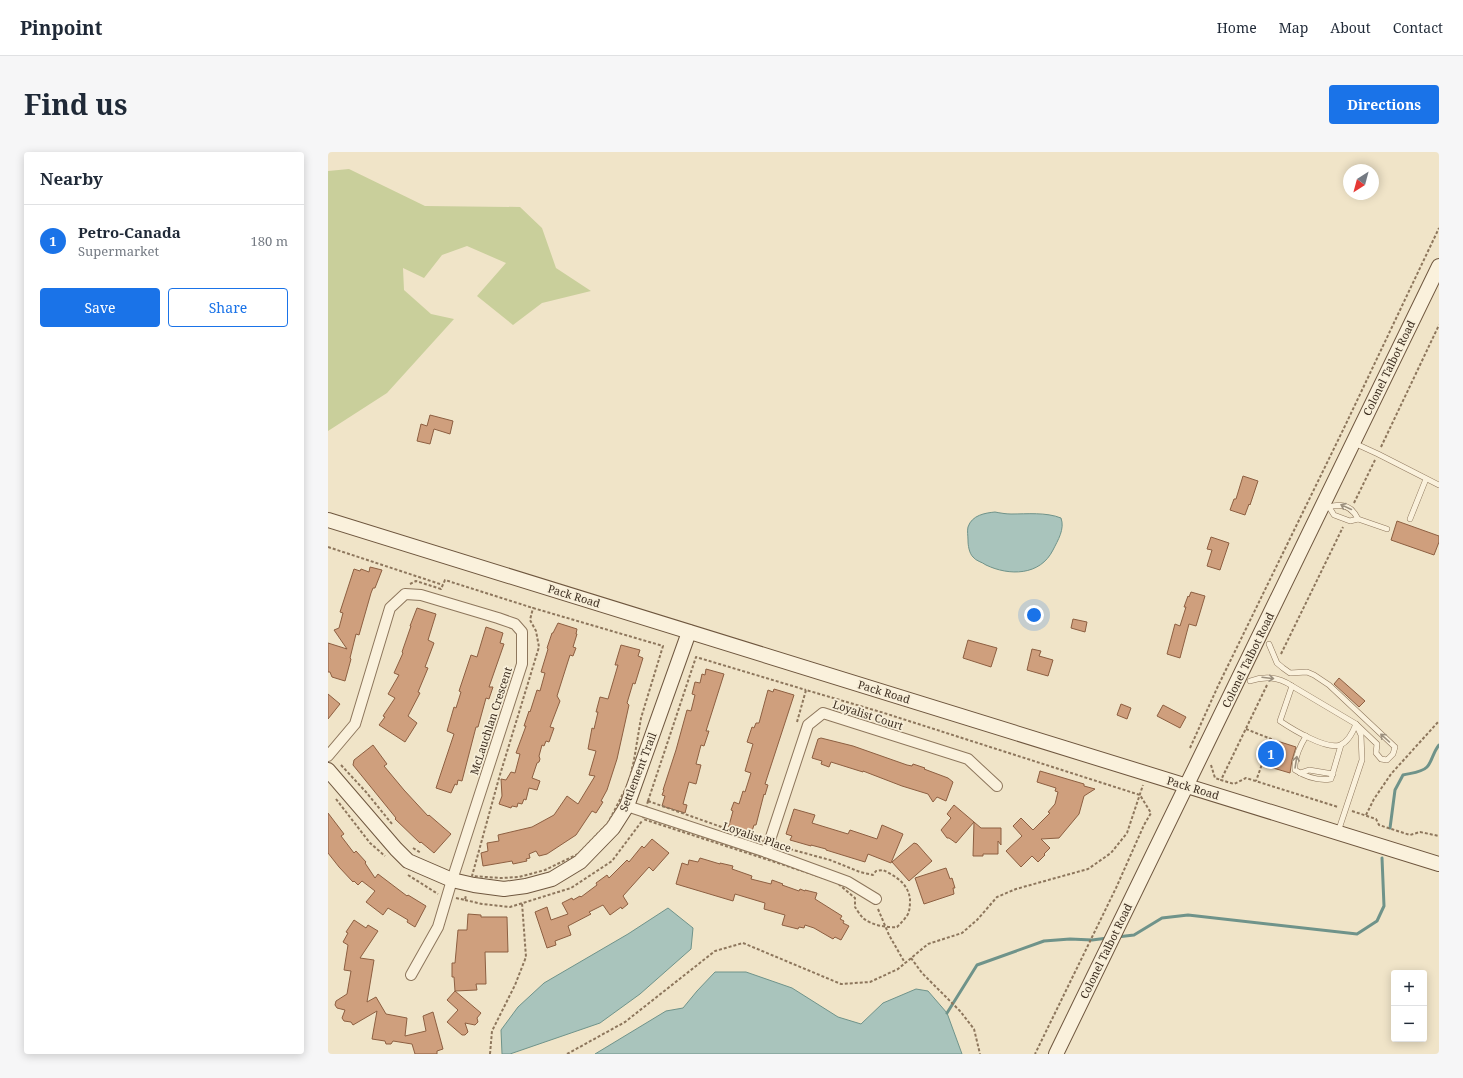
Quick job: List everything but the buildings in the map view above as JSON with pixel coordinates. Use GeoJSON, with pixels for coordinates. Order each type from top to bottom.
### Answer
{"type":"FeatureCollection","features":[{"type":"Feature","properties":{"kind":"street","name":"Colonel Talbot Road"},"geometry":{"type":"LineString","coordinates":[[1056,1054],[1326,505],[1353,443],[1439,266]]}},
{"type":"Feature","properties":{"kind":"street","name":"Pack Road"},"geometry":{"type":"LineString","coordinates":[[328,520],[1439,864]]}},
{"type":"Feature","properties":{"kind":"street","name":"McLauchlan Crescent"},"geometry":{"type":"LineString","coordinates":[[331,762],[355,724],[390,608],[405,594],[421,595],[515,624],[522,632],[522,664],[438,927],[411,975]]}},
{"type":"Feature","properties":{"kind":"street","name":"Settlement Trail"},"geometry":{"type":"LineString","coordinates":[[331,762],[396,849],[408,860],[452,880],[504,889],[520,887],[552,879],[580,862],[613,828],[627,806],[689,632]]}},
{"type":"Feature","properties":{"kind":"street","name":"Loyalist Court"},"geometry":{"type":"LineString","coordinates":[[766,852],[808,725],[823,713],[968,758],[996,786]]}},
{"type":"Feature","properties":{"kind":"street","name":"Loyalist Place"},"geometry":{"type":"LineString","coordinates":[[627,806],[766,852],[848,882],[876,899]]}},
{"type":"Feature","properties":{"kind":"lane"},"geometry":{"type":"LineString","coordinates":[[1353,443],[1439,485]]}},
{"type":"Feature","properties":{"kind":"lane"},"geometry":{"type":"LineString","coordinates":[[1410,519],[1426,479]]}},
{"type":"Feature","properties":{"kind":"lane"},"geometry":{"type":"LineString","coordinates":[[1326,505],[1340,504],[1354,511],[1358,519]]}},
{"type":"Feature","properties":{"kind":"lane"},"geometry":{"type":"LineString","coordinates":[[1326,505],[1334,515],[1346,520],[1350,521],[1358,519],[1387,530]]}},
{"type":"Feature","properties":{"kind":"lane"},"geometry":{"type":"LineString","coordinates":[[1250,681],[1261,678],[1270,678],[1286,682],[1356,724],[1377,744],[1376,753],[1381,759],[1387,760],[1393,754],[1395,747],[1329,685],[1307,672],[1290,673],[1277,663],[1269,644]]}},
{"type":"Feature","properties":{"kind":"lane"},"geometry":{"type":"LineString","coordinates":[[1286,682],[1291,678],[1290,673]]}},
{"type":"Feature","properties":{"kind":"lane"},"geometry":{"type":"LineString","coordinates":[[1292,686],[1280,721],[1291,728],[1332,747],[1341,745],[1347,741],[1356,724]]}},
{"type":"Feature","properties":{"kind":"lane"},"geometry":{"type":"LineString","coordinates":[[1338,833],[1362,760],[1361,735],[1356,724]]}},
{"type":"Feature","properties":{"kind":"lane"},"geometry":{"type":"LineString","coordinates":[[1306,736],[1300,747],[1295,770],[1306,776],[1324,780],[1331,779],[1341,745]]}},
{"type":"Feature","properties":{"kind":"path"},"geometry":{"type":"LineString","coordinates":[[1187,754],[1218,686],[1344,428],[1439,228]]}},
{"type":"Feature","properties":{"kind":"path"},"geometry":{"type":"LineString","coordinates":[[1351,510],[1439,325]]}},
{"type":"Feature","properties":{"kind":"path"},"geometry":{"type":"LineString","coordinates":[[1277,663],[1346,520]]}},
{"type":"Feature","properties":{"kind":"path"},"geometry":{"type":"LineString","coordinates":[[328,547],[443,585]]}},
{"type":"Feature","properties":{"kind":"path"},"geometry":{"type":"LineString","coordinates":[[409,584],[416,581],[441,588],[445,580],[533,608],[663,646],[641,718],[629,782],[608,823],[578,854],[545,870],[520,877],[501,878],[472,876],[499,778],[539,646],[536,631],[530,620],[533,608]]}},
{"type":"Feature","properties":{"kind":"path"},"geometry":{"type":"LineString","coordinates":[[648,801],[696,657],[884,713],[1140,795],[1151,813],[1144,825],[1113,895],[1035,1054]]}},
{"type":"Feature","properties":{"kind":"path"},"geometry":{"type":"LineString","coordinates":[[1270,678],[1221,780],[1234,784],[1246,778],[1366,815],[1376,819],[1379,825],[1410,835],[1420,832],[1439,836]]}},
{"type":"Feature","properties":{"kind":"path"},"geometry":{"type":"LineString","coordinates":[[796,728],[806,690]]}},
{"type":"Feature","properties":{"kind":"path"},"geometry":{"type":"LineString","coordinates":[[1366,815],[1374,799],[1391,774],[1439,721]]}},
{"type":"Feature","properties":{"kind":"path"},"geometry":{"type":"LineString","coordinates":[[1246,729],[1271,739],[1256,781]]}},
{"type":"Feature","properties":{"kind":"path"},"geometry":{"type":"LineString","coordinates":[[331,762],[366,792],[394,827]]}},
{"type":"Feature","properties":{"kind":"path"},"geometry":{"type":"LineString","coordinates":[[567,1054],[625,1022],[715,951],[743,943],[842,984],[870,982],[898,968],[928,944],[962,933],[977,920],[997,897],[1016,889],[1088,869],[1111,853],[1127,833],[1147,774]]}},
{"type":"Feature","properties":{"kind":"path"},"geometry":{"type":"LineString","coordinates":[[408,845],[426,856]]}},
{"type":"Feature","properties":{"kind":"path"},"geometry":{"type":"LineString","coordinates":[[490,1054],[492,1031],[515,985],[526,958],[520,887]]}},
{"type":"Feature","properties":{"kind":"path"},"geometry":{"type":"LineString","coordinates":[[876,899],[888,935],[905,963]]}},
{"type":"Feature","properties":{"kind":"path"},"geometry":{"type":"LineString","coordinates":[[911,958],[922,973],[960,1011],[974,1029],[980,1054]]}},
{"type":"Feature","properties":{"kind":"green space"},"geometry":{"type":"Polygon","coordinates":[[[349,169],[425,206],[520,207],[542,228],[556,268],[591,291],[542,303],[513,325],[477,296],[506,263],[467,246],[442,255],[424,278],[403,268],[404,290],[431,314],[454,319],[387,393],[328,431],[328,171],[349,169]]]}},
{"type":"Feature","properties":{"kind":"water"},"geometry":{"type":"Polygon","coordinates":[[[995,512],[1009,514],[1043,514],[1061,518],[1062,526],[1060,534],[1047,559],[1032,569],[1014,572],[995,569],[974,558],[969,547],[968,527],[972,520],[976,517],[995,512]]]}},
{"type":"Feature","properties":{"kind":"water"},"geometry":{"type":"Polygon","coordinates":[[[668,908],[693,928],[691,949],[640,994],[600,1023],[510,1054],[502,1054],[501,1030],[518,1007],[544,983],[628,934],[668,908]]]}},
{"type":"Feature","properties":{"kind":"water"},"geometry":{"type":"Polygon","coordinates":[[[715,972],[746,972],[792,988],[838,1017],[861,1024],[883,1003],[916,989],[928,991],[947,1013],[962,1054],[595,1054],[666,1011],[683,1008],[715,972]]]}},
{"type":"Feature","properties":{"kind":"waterway"},"geometry":{"type":"LineString","coordinates":[[1390,828],[1395,790],[1403,775],[1419,772],[1425,769],[1439,745]]}},
{"type":"Feature","properties":{"kind":"waterway"},"geometry":{"type":"LineString","coordinates":[[1117,937],[1134,935],[1162,918],[1188,915],[1357,934],[1377,921],[1384,906],[1382,858]]}},
{"type":"Feature","properties":{"kind":"waterway"},"geometry":{"type":"LineString","coordinates":[[947,1013],[977,965],[1044,941],[1070,939],[1092,940],[1108,938]]}},
{"type":"Feature","properties":{"kind":"place","name":"Petro-Canada"},"geometry":{"type":"Point","coordinates":[1271,754]}}]}
